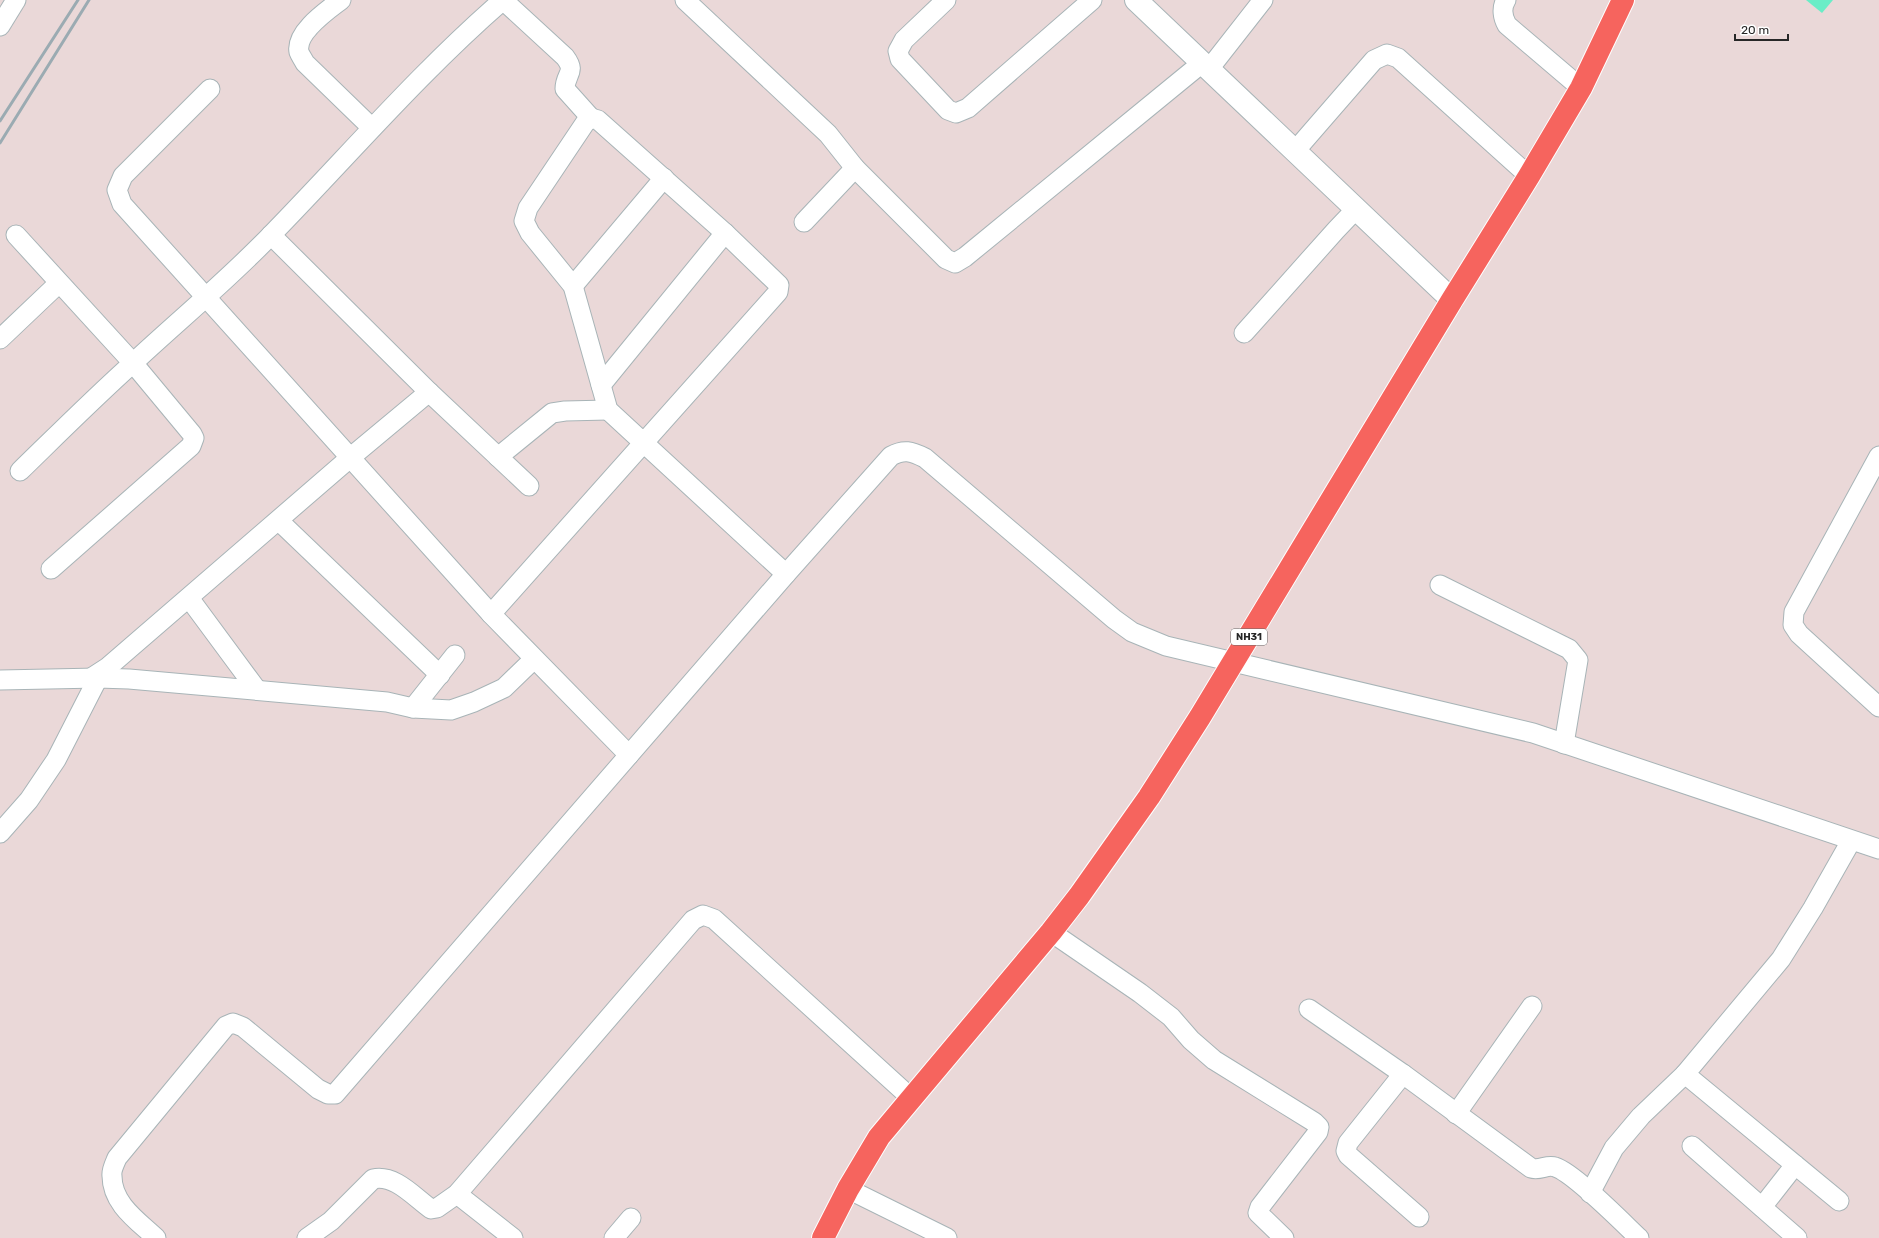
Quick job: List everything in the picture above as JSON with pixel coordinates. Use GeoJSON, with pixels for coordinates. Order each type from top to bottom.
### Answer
{"type":"FeatureCollection","features":[{"type":"Feature","properties":{"kind":"highway","name":"NH31"},"geometry":{"type":"LineString","coordinates":[[823,1238],[848,1188],[879,1137],[910,1098],[1051,932],[1079,896],[1149,798],[1529,176],[1581,88],[1623,0]]}},
{"type":"Feature","properties":{"kind":"street"},"geometry":{"type":"LineString","coordinates":[[0,26],[16,0]]}},
{"type":"Feature","properties":{"kind":"street"},"geometry":{"type":"LineString","coordinates":[[341,0],[315,20],[301,39],[299,51],[305,63],[372,128]]}},
{"type":"Feature","properties":{"kind":"street"},"geometry":{"type":"LineString","coordinates":[[20,471],[133,363],[208,297],[271,235],[372,128],[471,28],[503,0],[565,57],[571,65],[571,71],[565,83],[565,89],[592,118],[598,120],[664,178],[780,285],[778,292],[491,614]]}},
{"type":"Feature","properties":{"kind":"street"},"geometry":{"type":"LineString","coordinates":[[685,0],[828,134],[855,168],[946,259],[955,263],[965,258],[1206,66],[1263,0]]}},
{"type":"Feature","properties":{"kind":"street"},"geometry":{"type":"LineString","coordinates":[[946,0],[904,40],[898,51],[900,59],[948,110],[956,113],[968,108],[1092,0]]}},
{"type":"Feature","properties":{"kind":"street"},"geometry":{"type":"LineString","coordinates":[[1136,0],[1452,300]]}},
{"type":"Feature","properties":{"kind":"street"},"geometry":{"type":"LineString","coordinates":[[1506,0],[1504,4],[1504,18],[1508,26],[1581,88]]}},
{"type":"Feature","properties":{"kind":"street"},"geometry":{"type":"LineString","coordinates":[[1295,151],[1374,60],[1387,54],[1398,58],[1529,176]]}},
{"type":"Feature","properties":{"kind":"street"},"geometry":{"type":"LineString","coordinates":[[210,89],[123,176],[117,190],[122,204],[208,297],[491,614],[630,756]]}},
{"type":"Feature","properties":{"kind":"street"},"geometry":{"type":"LineString","coordinates":[[592,118],[585,123],[528,208],[524,220],[530,233],[573,286],[608,410],[644,441],[786,574]]}},
{"type":"Feature","properties":{"kind":"street"},"geometry":{"type":"LineString","coordinates":[[804,222],[855,168]]}},
{"type":"Feature","properties":{"kind":"street"},"geometry":{"type":"LineString","coordinates":[[573,286],[664,178]]}},
{"type":"Feature","properties":{"kind":"street"},"geometry":{"type":"LineString","coordinates":[[1244,333],[1356,209]]}},
{"type":"Feature","properties":{"kind":"street"},"geometry":{"type":"LineString","coordinates":[[601,385],[725,233]]}},
{"type":"Feature","properties":{"kind":"street"},"geometry":{"type":"LineString","coordinates":[[16,235],[133,363],[194,438],[191,446],[51,569]]}},
{"type":"Feature","properties":{"kind":"street"},"geometry":{"type":"LineString","coordinates":[[271,235],[429,392],[529,486]]}},
{"type":"Feature","properties":{"kind":"street"},"geometry":{"type":"LineString","coordinates":[[0,339],[59,282]]}},
{"type":"Feature","properties":{"kind":"street"},"geometry":{"type":"LineString","coordinates":[[0,833],[29,800],[56,760],[94,678],[279,521],[351,457],[429,392]]}},
{"type":"Feature","properties":{"kind":"street"},"geometry":{"type":"LineString","coordinates":[[498,457],[552,413],[565,411],[608,410]]}},
{"type":"Feature","properties":{"kind":"street"},"geometry":{"type":"LineString","coordinates":[[156,1238],[124,1209],[114,1189],[111,1175],[118,1158],[226,1026],[233,1023],[243,1027],[318,1089],[328,1094],[335,1094],[630,756],[786,574],[891,456],[899,451],[908,451],[925,458],[1114,619],[1132,632],[1166,646],[1533,733],[1851,841],[1879,849]]}},
{"type":"Feature","properties":{"kind":"street"},"geometry":{"type":"LineString","coordinates":[[1879,456],[1794,612],[1793,625],[1799,634],[1879,707]]}},
{"type":"Feature","properties":{"kind":"street"},"geometry":{"type":"LineString","coordinates":[[279,521],[440,675]]}},
{"type":"Feature","properties":{"kind":"street"},"geometry":{"type":"LineString","coordinates":[[1440,585],[1569,649],[1575,654],[1578,660],[1564,744]]}},
{"type":"Feature","properties":{"kind":"street"},"geometry":{"type":"LineString","coordinates":[[189,598],[257,690]]}},
{"type":"Feature","properties":{"kind":"street"},"geometry":{"type":"LineString","coordinates":[[413,708],[455,655]]}},
{"type":"Feature","properties":{"kind":"street"},"geometry":{"type":"LineString","coordinates":[[0,680],[94,678],[257,690],[386,702],[413,708],[451,710],[474,702],[504,688],[534,659]]}},
{"type":"Feature","properties":{"kind":"street"},"geometry":{"type":"LineString","coordinates":[[1590,1193],[1614,1148],[1641,1116],[1685,1074],[1781,959],[1813,908],[1851,841]]}},
{"type":"Feature","properties":{"kind":"street"},"geometry":{"type":"LineString","coordinates":[[306,1238],[331,1221],[373,1179],[379,1178],[392,1180],[431,1209],[437,1208],[457,1194],[693,920],[703,915],[714,919],[910,1098]]}},
{"type":"Feature","properties":{"kind":"street"},"geometry":{"type":"LineString","coordinates":[[1051,932],[1140,993],[1171,1017],[1191,1040],[1214,1060],[1314,1122],[1319,1127],[1318,1132],[1260,1207],[1258,1213],[1284,1238]]}},
{"type":"Feature","properties":{"kind":"street"},"geometry":{"type":"LineString","coordinates":[[1456,1114],[1532,1006]]}},
{"type":"Feature","properties":{"kind":"street"},"geometry":{"type":"LineString","coordinates":[[1309,1009],[1403,1074],[1531,1168],[1536,1170],[1553,1166],[1559,1168],[1590,1193],[1638,1238]]}},
{"type":"Feature","properties":{"kind":"street"},"geometry":{"type":"LineString","coordinates":[[1403,1074],[1348,1143],[1346,1151],[1348,1155],[1419,1217]]}},
{"type":"Feature","properties":{"kind":"street"},"geometry":{"type":"LineString","coordinates":[[1685,1074],[1839,1200]]}},
{"type":"Feature","properties":{"kind":"street"},"geometry":{"type":"LineString","coordinates":[[1692,1146],[1797,1238]]}},
{"type":"Feature","properties":{"kind":"street"},"geometry":{"type":"LineString","coordinates":[[1762,1207],[1795,1165]]}},
{"type":"Feature","properties":{"kind":"street"},"geometry":{"type":"LineString","coordinates":[[848,1188],[947,1238]]}},
{"type":"Feature","properties":{"kind":"street"},"geometry":{"type":"LineString","coordinates":[[457,1194],[513,1238]]}},
{"type":"Feature","properties":{"kind":"street"},"geometry":{"type":"LineString","coordinates":[[614,1238],[631,1218]]}},
{"type":"Feature","properties":{"kind":"shaded area"},"geometry":{"type":"Polygon","coordinates":[[[1806,0],[1833,0],[1822,13],[1806,0]]]}},
{"type":"Feature","properties":{"kind":"railway"},"geometry":{"type":"LineString","coordinates":[[0,121],[78,0]]}},
{"type":"Feature","properties":{"kind":"railway"},"geometry":{"type":"LineString","coordinates":[[0,143],[89,0]]}}]}
